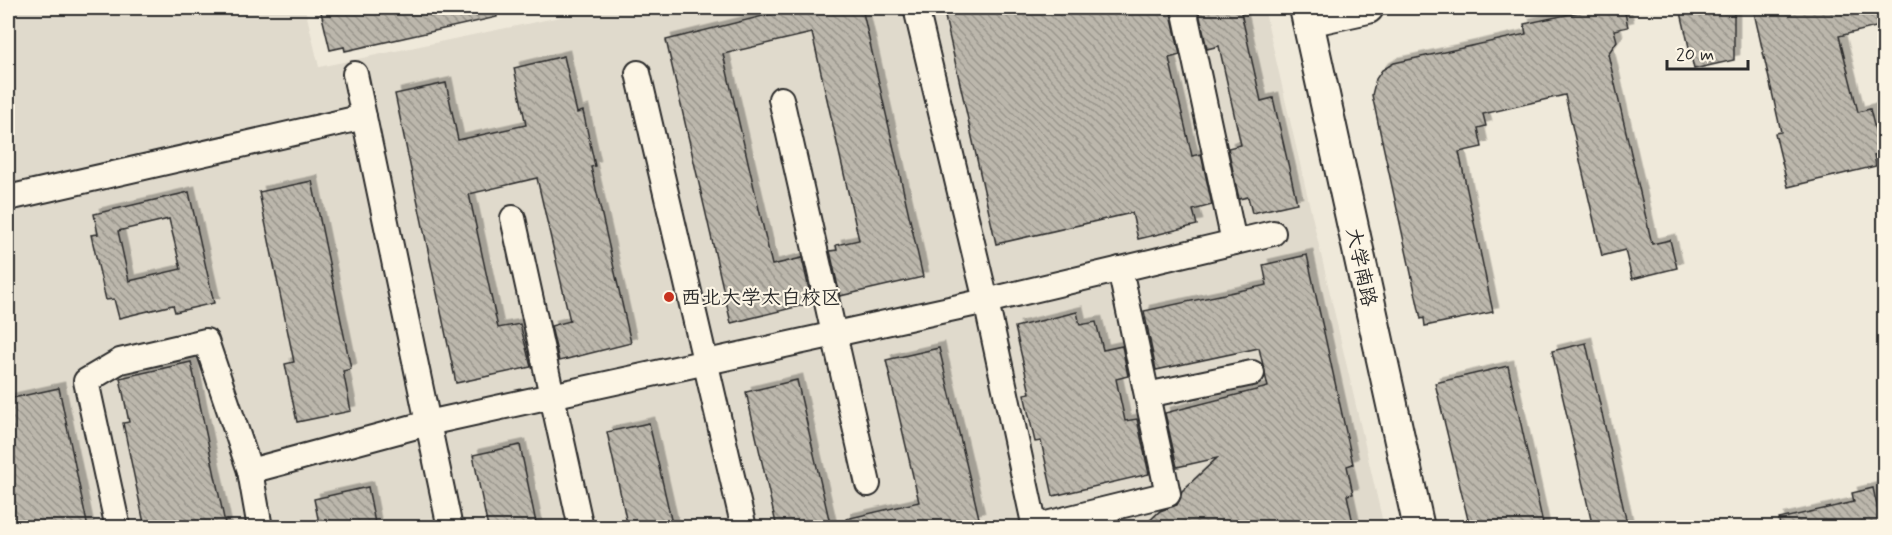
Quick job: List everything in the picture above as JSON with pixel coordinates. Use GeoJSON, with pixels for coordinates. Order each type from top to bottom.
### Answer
{"type":"FeatureCollection","features":[{"type":"Feature","properties":{"kind":"street"},"geometry":{"type":"LineString","coordinates":[[916,8],[986,301],[1035,527],[1168,494],[1120,269]]}},
{"type":"Feature","properties":{"kind":"street"},"geometry":{"type":"LineString","coordinates":[[1184,8],[1234,242]]}},
{"type":"Feature","properties":{"kind":"street"},"geometry":{"type":"LineString","coordinates":[[1307,14],[1368,8]]}},
{"type":"Feature","properties":{"kind":"street","name":"大学南路"},"geometry":{"type":"LineString","coordinates":[[1307,14],[1419,528]]}},
{"type":"Feature","properties":{"kind":"street"},"geometry":{"type":"LineString","coordinates":[[638,73],[744,528]]}},
{"type":"Feature","properties":{"kind":"street"},"geometry":{"type":"LineString","coordinates":[[355,74],[450,528]]}},
{"type":"Feature","properties":{"kind":"street"},"geometry":{"type":"LineString","coordinates":[[781,99],[868,484]]}},
{"type":"Feature","properties":{"kind":"street"},"geometry":{"type":"LineString","coordinates":[[8,198],[364,117]]}},
{"type":"Feature","properties":{"kind":"street"},"geometry":{"type":"LineString","coordinates":[[513,218],[581,528]]}},
{"type":"Feature","properties":{"kind":"street"},"geometry":{"type":"LineString","coordinates":[[250,471],[428,423],[986,301],[1273,233]]}},
{"type":"Feature","properties":{"kind":"street"},"geometry":{"type":"LineString","coordinates":[[118,528],[86,381],[120,361],[206,341],[250,471],[260,528]]}},
{"type":"Feature","properties":{"kind":"street"},"geometry":{"type":"LineString","coordinates":[[1147,395],[1252,373]]}},
{"type":"Feature","properties":{"kind":"shaded area","name":"西北大学太白校区"},"geometry":{"type":"Polygon","coordinates":[[[8,8],[305,8],[319,67],[603,8],[1264,8],[1384,527],[8,527],[8,8]]]}},
{"type":"Feature","properties":{"kind":"building"},"geometry":{"type":"Polygon","coordinates":[[[320,8],[496,8],[497,17],[345,51],[344,47],[330,50],[320,8]]]}},
{"type":"Feature","properties":{"kind":"building"},"geometry":{"type":"Polygon","coordinates":[[[795,8],[862,8],[923,277],[840,296],[830,251],[837,250],[836,245],[859,240],[812,33],[723,54],[772,265],[802,258],[812,303],[731,323],[666,40],[795,8]]]}},
{"type":"Feature","properties":{"kind":"building"},"geometry":{"type":"Polygon","coordinates":[[[943,8],[1170,8],[1180,55],[1169,58],[1192,156],[1201,154],[1212,205],[1193,210],[1197,225],[1138,239],[1132,213],[996,244],[943,8]]]}},
{"type":"Feature","properties":{"kind":"building"},"geometry":{"type":"Polygon","coordinates":[[[1198,8],[1240,8],[1261,101],[1273,98],[1297,203],[1252,213],[1248,197],[1239,199],[1228,148],[1241,145],[1219,46],[1207,49],[1198,8]]]}},
{"type":"Feature","properties":{"kind":"building"},"geometry":{"type":"Polygon","coordinates":[[[1598,8],[1624,8],[1628,27],[1614,30],[1617,41],[1608,54],[1652,244],[1670,240],[1677,268],[1632,279],[1625,250],[1602,256],[1565,95],[1483,114],[1486,126],[1478,128],[1482,147],[1459,152],[1493,312],[1425,326],[1424,318],[1421,319],[1372,95],[1376,79],[1382,70],[1394,63],[1526,34],[1524,24],[1598,8]]]}},
{"type":"Feature","properties":{"kind":"building"},"geometry":{"type":"Polygon","coordinates":[[[1680,8],[1734,8],[1734,60],[1694,69],[1680,8]]]}},
{"type":"Feature","properties":{"kind":"building"},"geometry":{"type":"Polygon","coordinates":[[[1753,8],[1884,8],[1884,25],[1839,36],[1858,112],[1870,109],[1881,154],[1874,155],[1876,166],[1788,187],[1775,133],[1781,132],[1753,8]]]}},
{"type":"Feature","properties":{"kind":"building"},"geometry":{"type":"Polygon","coordinates":[[[564,56],[577,113],[583,111],[595,166],[591,167],[631,343],[559,361],[551,326],[570,321],[537,178],[469,194],[498,328],[520,324],[531,367],[456,383],[395,94],[446,83],[458,140],[526,125],[514,68],[564,56]]]}},
{"type":"Feature","properties":{"kind":"building"},"geometry":{"type":"Polygon","coordinates":[[[312,181],[351,369],[343,371],[351,411],[297,422],[285,364],[294,362],[259,192],[312,181]]]}},
{"type":"Feature","properties":{"kind":"building"},"geometry":{"type":"Polygon","coordinates":[[[189,192],[214,303],[175,312],[173,305],[119,318],[114,299],[106,300],[91,235],[98,234],[94,214],[189,192]],[[169,219],[118,231],[129,281],[181,269],[169,219]]]}},
{"type":"Feature","properties":{"kind":"building"},"geometry":{"type":"Polygon","coordinates":[[[1307,255],[1353,464],[1347,466],[1353,494],[1347,495],[1354,528],[1142,528],[1160,511],[1177,505],[1182,491],[1217,458],[1177,467],[1165,413],[1268,387],[1259,348],[1156,370],[1144,311],[1267,285],[1263,265],[1307,255]]]}},
{"type":"Feature","properties":{"kind":"building"},"geometry":{"type":"Polygon","coordinates":[[[1077,312],[1080,325],[1096,322],[1103,350],[1122,346],[1128,376],[1116,379],[1125,421],[1137,419],[1149,474],[1053,496],[1041,441],[1035,442],[1024,394],[1030,393],[1015,327],[1077,312]]]}},
{"type":"Feature","properties":{"kind":"building"},"geometry":{"type":"Polygon","coordinates":[[[1586,343],[1628,528],[1593,528],[1552,351],[1586,343]]]}},
{"type":"Feature","properties":{"kind":"building"},"geometry":{"type":"Polygon","coordinates":[[[939,348],[979,518],[937,528],[847,528],[846,519],[919,502],[886,360],[939,348]]]}},
{"type":"Feature","properties":{"kind":"building"},"geometry":{"type":"Polygon","coordinates":[[[191,362],[226,528],[145,528],[123,423],[129,422],[120,378],[191,362]]]}},
{"type":"Feature","properties":{"kind":"building"},"geometry":{"type":"Polygon","coordinates":[[[1508,366],[1544,528],[1470,528],[1435,383],[1508,366]]]}},
{"type":"Feature","properties":{"kind":"building"},"geometry":{"type":"Polygon","coordinates":[[[797,380],[831,528],[777,528],[746,392],[797,380]]]}},
{"type":"Feature","properties":{"kind":"building"},"geometry":{"type":"Polygon","coordinates":[[[59,388],[88,528],[8,528],[8,399],[59,388]]]}},
{"type":"Feature","properties":{"kind":"building"},"geometry":{"type":"Polygon","coordinates":[[[649,423],[673,528],[628,528],[607,432],[649,423]]]}},
{"type":"Feature","properties":{"kind":"building"},"geometry":{"type":"Polygon","coordinates":[[[520,445],[537,528],[488,528],[473,455],[520,445]]]}},
{"type":"Feature","properties":{"kind":"building"},"geometry":{"type":"Polygon","coordinates":[[[368,487],[376,528],[320,528],[314,499],[368,487]]]}},
{"type":"Feature","properties":{"kind":"building"},"geometry":{"type":"Polygon","coordinates":[[[1873,488],[1882,528],[1780,528],[1779,519],[1854,502],[1852,493],[1873,488]]]}},
{"type":"Feature","properties":{"kind":"place","name":"西北大学太白校区"},"geometry":{"type":"Point","coordinates":[669,297]}}]}
